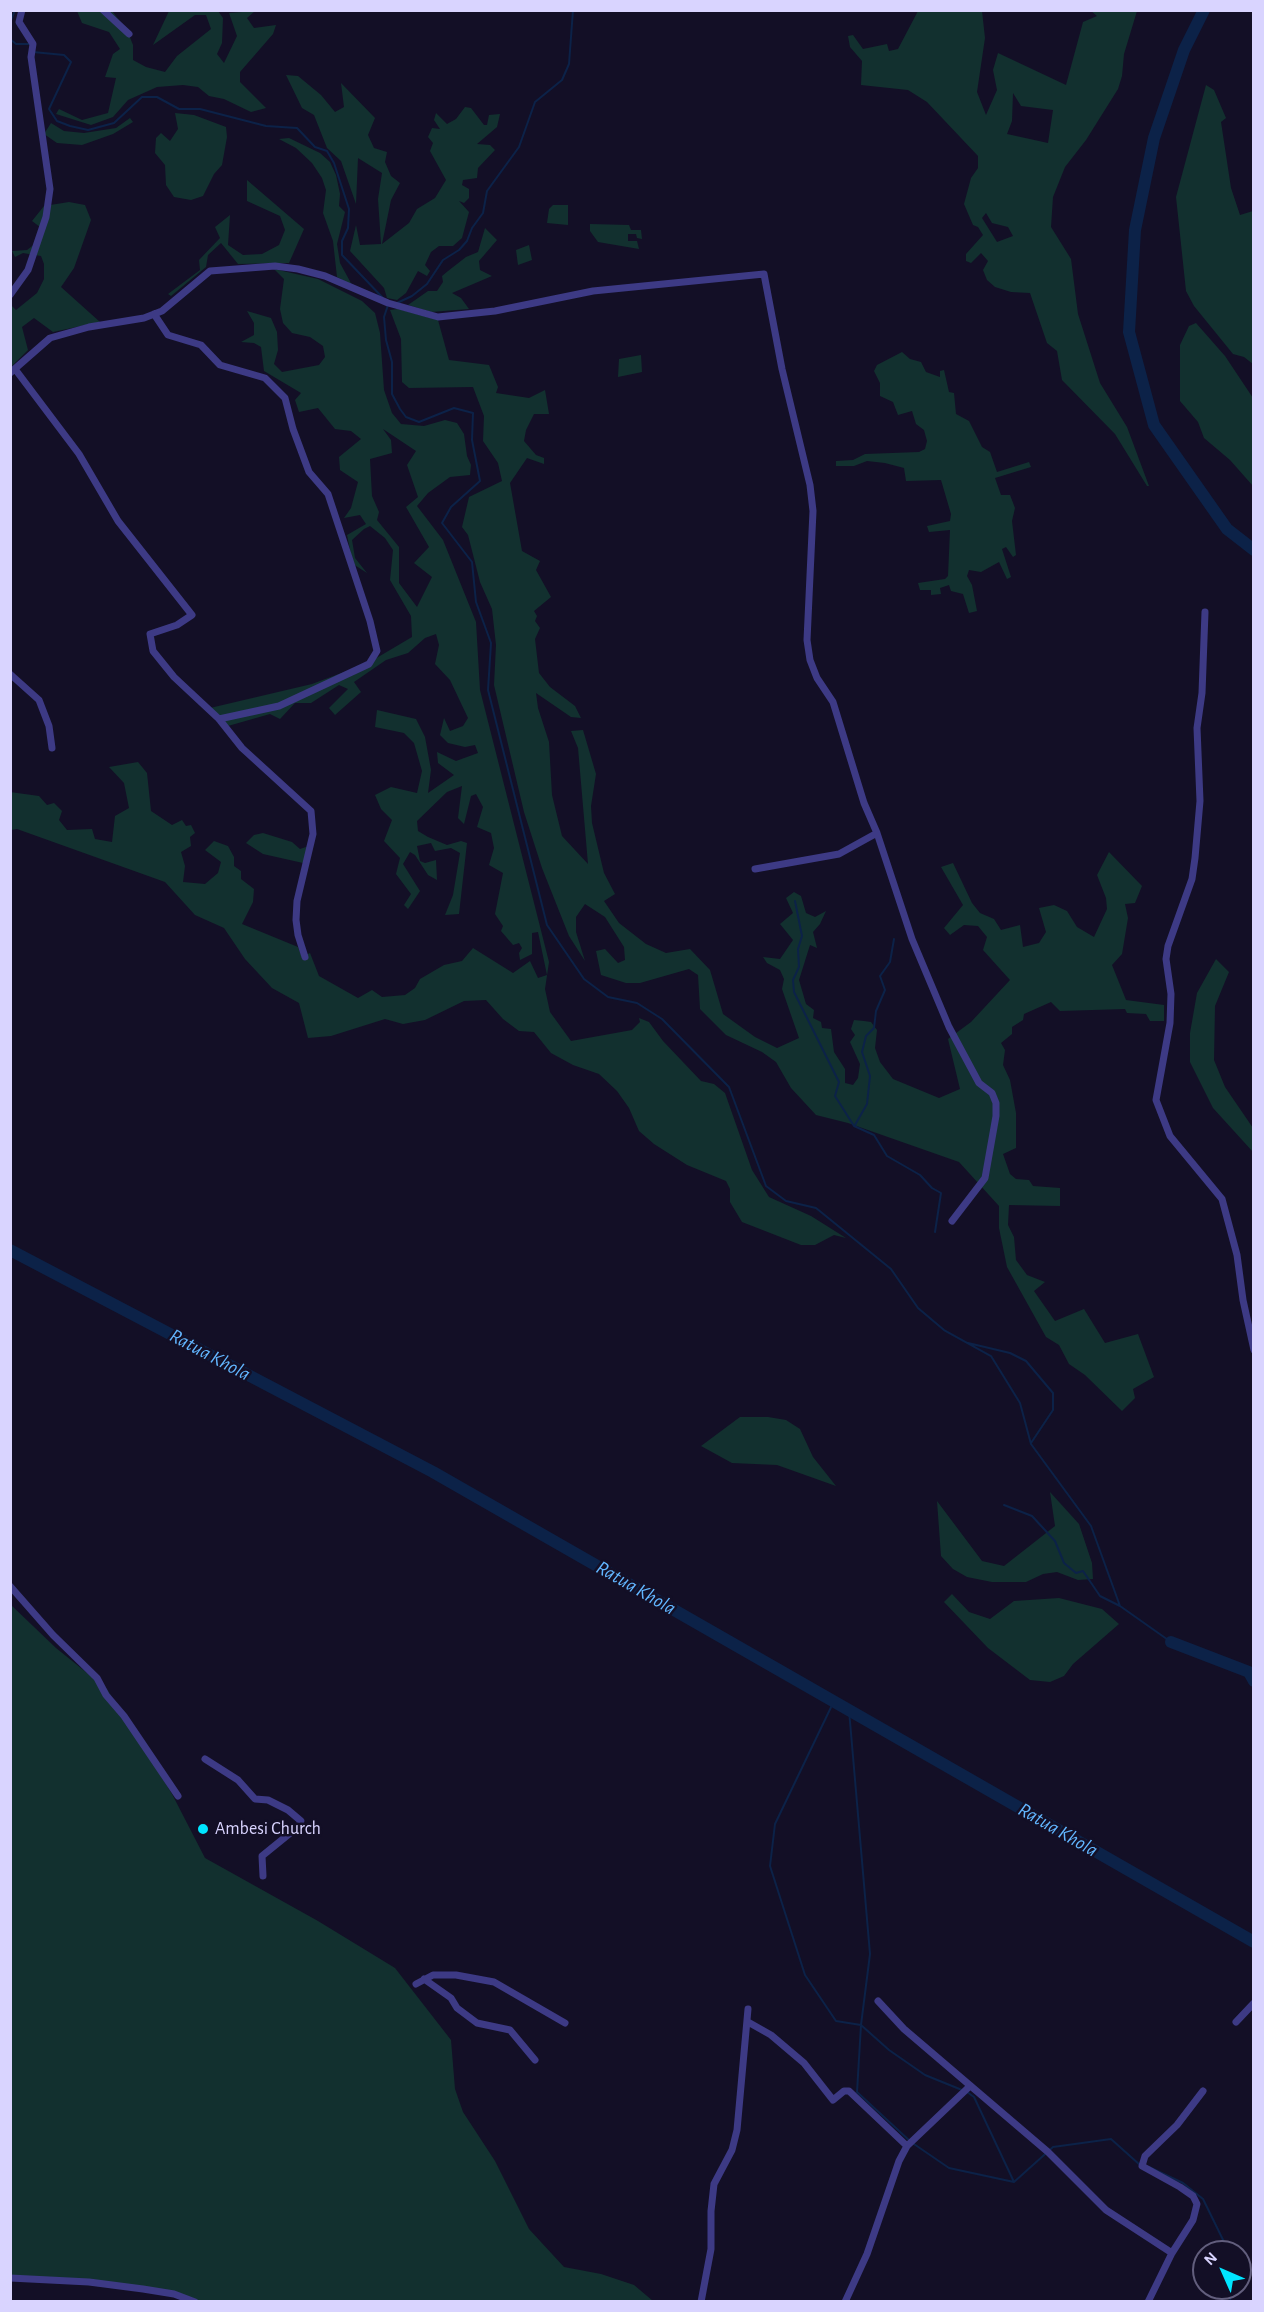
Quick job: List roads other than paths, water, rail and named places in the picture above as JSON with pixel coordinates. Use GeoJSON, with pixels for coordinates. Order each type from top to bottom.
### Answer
{"type":"FeatureCollection","features":[{"type":"Feature","properties":{"kind":"street"},"geometry":{"type":"LineString","coordinates":[[10,295],[28,270],[46,217],[50,189],[31,57],[33,44],[19,22],[22,10]]}},
{"type":"Feature","properties":{"kind":"street"},"geometry":{"type":"LineString","coordinates":[[103,10],[129,34]]}},
{"type":"Feature","properties":{"kind":"street"},"geometry":{"type":"LineString","coordinates":[[305,957],[296,920],[297,901],[314,834],[311,811],[242,748],[219,719],[174,677],[153,651],[150,639],[154,631],[177,625],[192,615],[118,521],[79,454],[13,371],[50,338],[89,327],[114,325],[162,311],[210,271],[275,266],[325,276],[388,303],[438,317],[495,311],[593,291],[764,274],[782,369],[796,421],[811,494],[813,511],[807,640],[817,678],[829,694],[864,803],[877,833],[912,939],[949,1027],[979,1083],[992,1094],[996,1103],[996,1116],[985,1178],[952,1221]]}},
{"type":"Feature","properties":{"kind":"street"},"geometry":{"type":"LineString","coordinates":[[154,314],[168,336],[201,345],[220,365],[265,378],[285,398],[293,429],[309,472],[327,494],[333,509],[370,621],[376,651],[369,664],[279,706],[219,719]]}},
{"type":"Feature","properties":{"kind":"street"},"geometry":{"type":"LineString","coordinates":[[1205,612],[1202,693],[1197,728],[1200,801],[1195,858],[1192,879],[1168,946],[1166,959],[1171,994],[1170,1023],[1156,1087],[1156,1100],[1170,1136],[1222,1199],[1237,1255],[1243,1300],[1254,1350]]}},
{"type":"Feature","properties":{"kind":"street"},"geometry":{"type":"LineString","coordinates":[[10,674],[39,700],[49,726],[52,748]]}},
{"type":"Feature","properties":{"kind":"street"},"geometry":{"type":"LineString","coordinates":[[755,869],[839,854],[877,833]]}},
{"type":"Feature","properties":{"kind":"street"},"geometry":{"type":"LineString","coordinates":[[10,1586],[53,1635],[97,1678],[106,1695],[124,1716],[178,1796]]}},
{"type":"Feature","properties":{"kind":"street"},"geometry":{"type":"LineString","coordinates":[[205,1759],[238,1780],[255,1799],[268,1800],[288,1809],[301,1821],[299,1826],[262,1856],[263,1876]]}},
{"type":"Feature","properties":{"kind":"street"},"geometry":{"type":"LineString","coordinates":[[416,1984],[433,1975],[456,1975],[494,1982],[565,2023]]}},
{"type":"Feature","properties":{"kind":"street"},"geometry":{"type":"LineString","coordinates":[[424,1979],[451,1998],[457,2008],[477,2023],[510,2030],[535,2060]]}},
{"type":"Feature","properties":{"kind":"street"},"geometry":{"type":"LineString","coordinates":[[878,2001],[904,2029],[1048,2151],[1106,2210],[1172,2253]]}},
{"type":"Feature","properties":{"kind":"street"},"geometry":{"type":"LineString","coordinates":[[1236,2022],[1254,2003]]}},
{"type":"Feature","properties":{"kind":"street"},"geometry":{"type":"LineString","coordinates":[[701,2301],[711,2249],[714,2184],[732,2150],[737,2130],[748,2009]]}},
{"type":"Feature","properties":{"kind":"street"},"geometry":{"type":"LineString","coordinates":[[748,2022],[771,2035],[804,2063],[833,2100],[844,2091],[849,2091],[907,2146]]}},
{"type":"Feature","properties":{"kind":"street"},"geometry":{"type":"LineString","coordinates":[[847,2301],[907,2146],[970,2086]]}},
{"type":"Feature","properties":{"kind":"street"},"geometry":{"type":"LineString","coordinates":[[1148,2301],[1172,2253],[1193,2220],[1197,2204],[1193,2196],[1180,2187],[1142,2166],[1144,2156],[1177,2125],[1203,2091]]}},
{"type":"Feature","properties":{"kind":"street"},"geometry":{"type":"LineString","coordinates":[[10,2278],[121,2286],[174,2294],[195,2301]]}},
{"type":"Feature","properties":{"kind":"waterway"},"geometry":{"type":"LineString","coordinates":[[10,23],[15,10]]}},
{"type":"Feature","properties":{"kind":"waterway"},"geometry":{"type":"LineString","coordinates":[[397,303],[412,296],[427,284],[443,260],[459,250],[467,241],[472,228],[483,213],[487,191],[519,147],[535,102],[562,80],[569,64],[573,10]]}},
{"type":"Feature","properties":{"kind":"waterway"},"geometry":{"type":"LineString","coordinates":[[1204,10],[1184,50],[1154,138],[1135,230],[1129,332],[1154,425],[1227,529],[1254,550]]}},
{"type":"Feature","properties":{"kind":"waterway"},"geometry":{"type":"LineString","coordinates":[[10,39],[16,44],[29,44]]}},
{"type":"Feature","properties":{"kind":"waterway"},"geometry":{"type":"LineString","coordinates":[[33,52],[64,55],[71,62],[49,109],[57,121],[70,126],[88,130],[114,123],[142,97],[157,97],[179,109],[200,109],[266,126],[297,128],[315,147],[327,151],[334,163],[349,209],[348,228],[342,241],[342,255],[383,298]]}},
{"type":"Feature","properties":{"kind":"waterway"},"geometry":{"type":"LineString","coordinates":[[388,305],[384,317],[386,340],[392,362],[392,394],[406,417],[419,422],[454,408],[473,413],[472,440],[480,481],[451,507],[442,523],[472,562],[476,602],[491,643],[488,690],[547,925],[584,979],[608,997],[637,1003],[662,1019],[729,1087],[766,1186],[786,1201],[816,1208],[891,1269],[918,1308],[944,1330],[991,1356],[1020,1403],[1031,1444],[1091,1526],[1120,1606],[1171,1642]]}},
{"type":"Feature","properties":{"kind":"waterway"},"geometry":{"type":"LineString","coordinates":[[795,901],[802,936],[798,949],[799,967],[793,980],[794,992],[839,1082],[835,1096],[854,1126],[874,1135],[887,1156],[920,1175],[932,1188],[941,1193],[935,1232]]}},
{"type":"Feature","properties":{"kind":"waterway"},"geometry":{"type":"LineString","coordinates":[[855,1125],[867,1104],[870,1076],[862,1052],[866,1036],[874,1028],[876,1011],[885,990],[880,976],[890,962],[894,939]]}},
{"type":"Feature","properties":{"kind":"waterway","name":"Ratua Khola"},"geometry":{"type":"LineString","coordinates":[[10,1250],[433,1472],[1254,1942]]}},
{"type":"Feature","properties":{"kind":"waterway"},"geometry":{"type":"LineString","coordinates":[[968,1343],[1010,1353],[1026,1361],[1053,1393],[1053,1410],[1031,1443]]}},
{"type":"Feature","properties":{"kind":"waterway"},"geometry":{"type":"LineString","coordinates":[[1004,1505],[1032,1516],[1055,1541],[1064,1563],[1076,1573],[1083,1571],[1100,1596],[1120,1606]]}},
{"type":"Feature","properties":{"kind":"waterway"},"geometry":{"type":"LineString","coordinates":[[1171,1642],[1249,1672],[1254,1681]]}},
{"type":"Feature","properties":{"kind":"waterway"},"geometry":{"type":"LineString","coordinates":[[834,1701],[775,1824],[770,1866],[805,1975],[836,2021],[861,2025],[889,2050],[925,2075],[962,2090]]}},
{"type":"Feature","properties":{"kind":"waterway"},"geometry":{"type":"LineString","coordinates":[[849,1710],[870,1954],[861,2025],[857,2092],[911,2142],[949,2168],[1014,2182],[1053,2147],[1111,2139],[1140,2165]]}},
{"type":"Feature","properties":{"kind":"waterway"},"geometry":{"type":"LineString","coordinates":[[967,2092],[974,2097],[1014,2182]]}},
{"type":"Feature","properties":{"kind":"waterway"},"geometry":{"type":"LineString","coordinates":[[1149,2167],[1183,2183],[1203,2199],[1223,2240]]}},
{"type":"Feature","properties":{"kind":"place","name":"Ambesi Church"},"geometry":{"type":"Point","coordinates":[203,1829]}}]}
